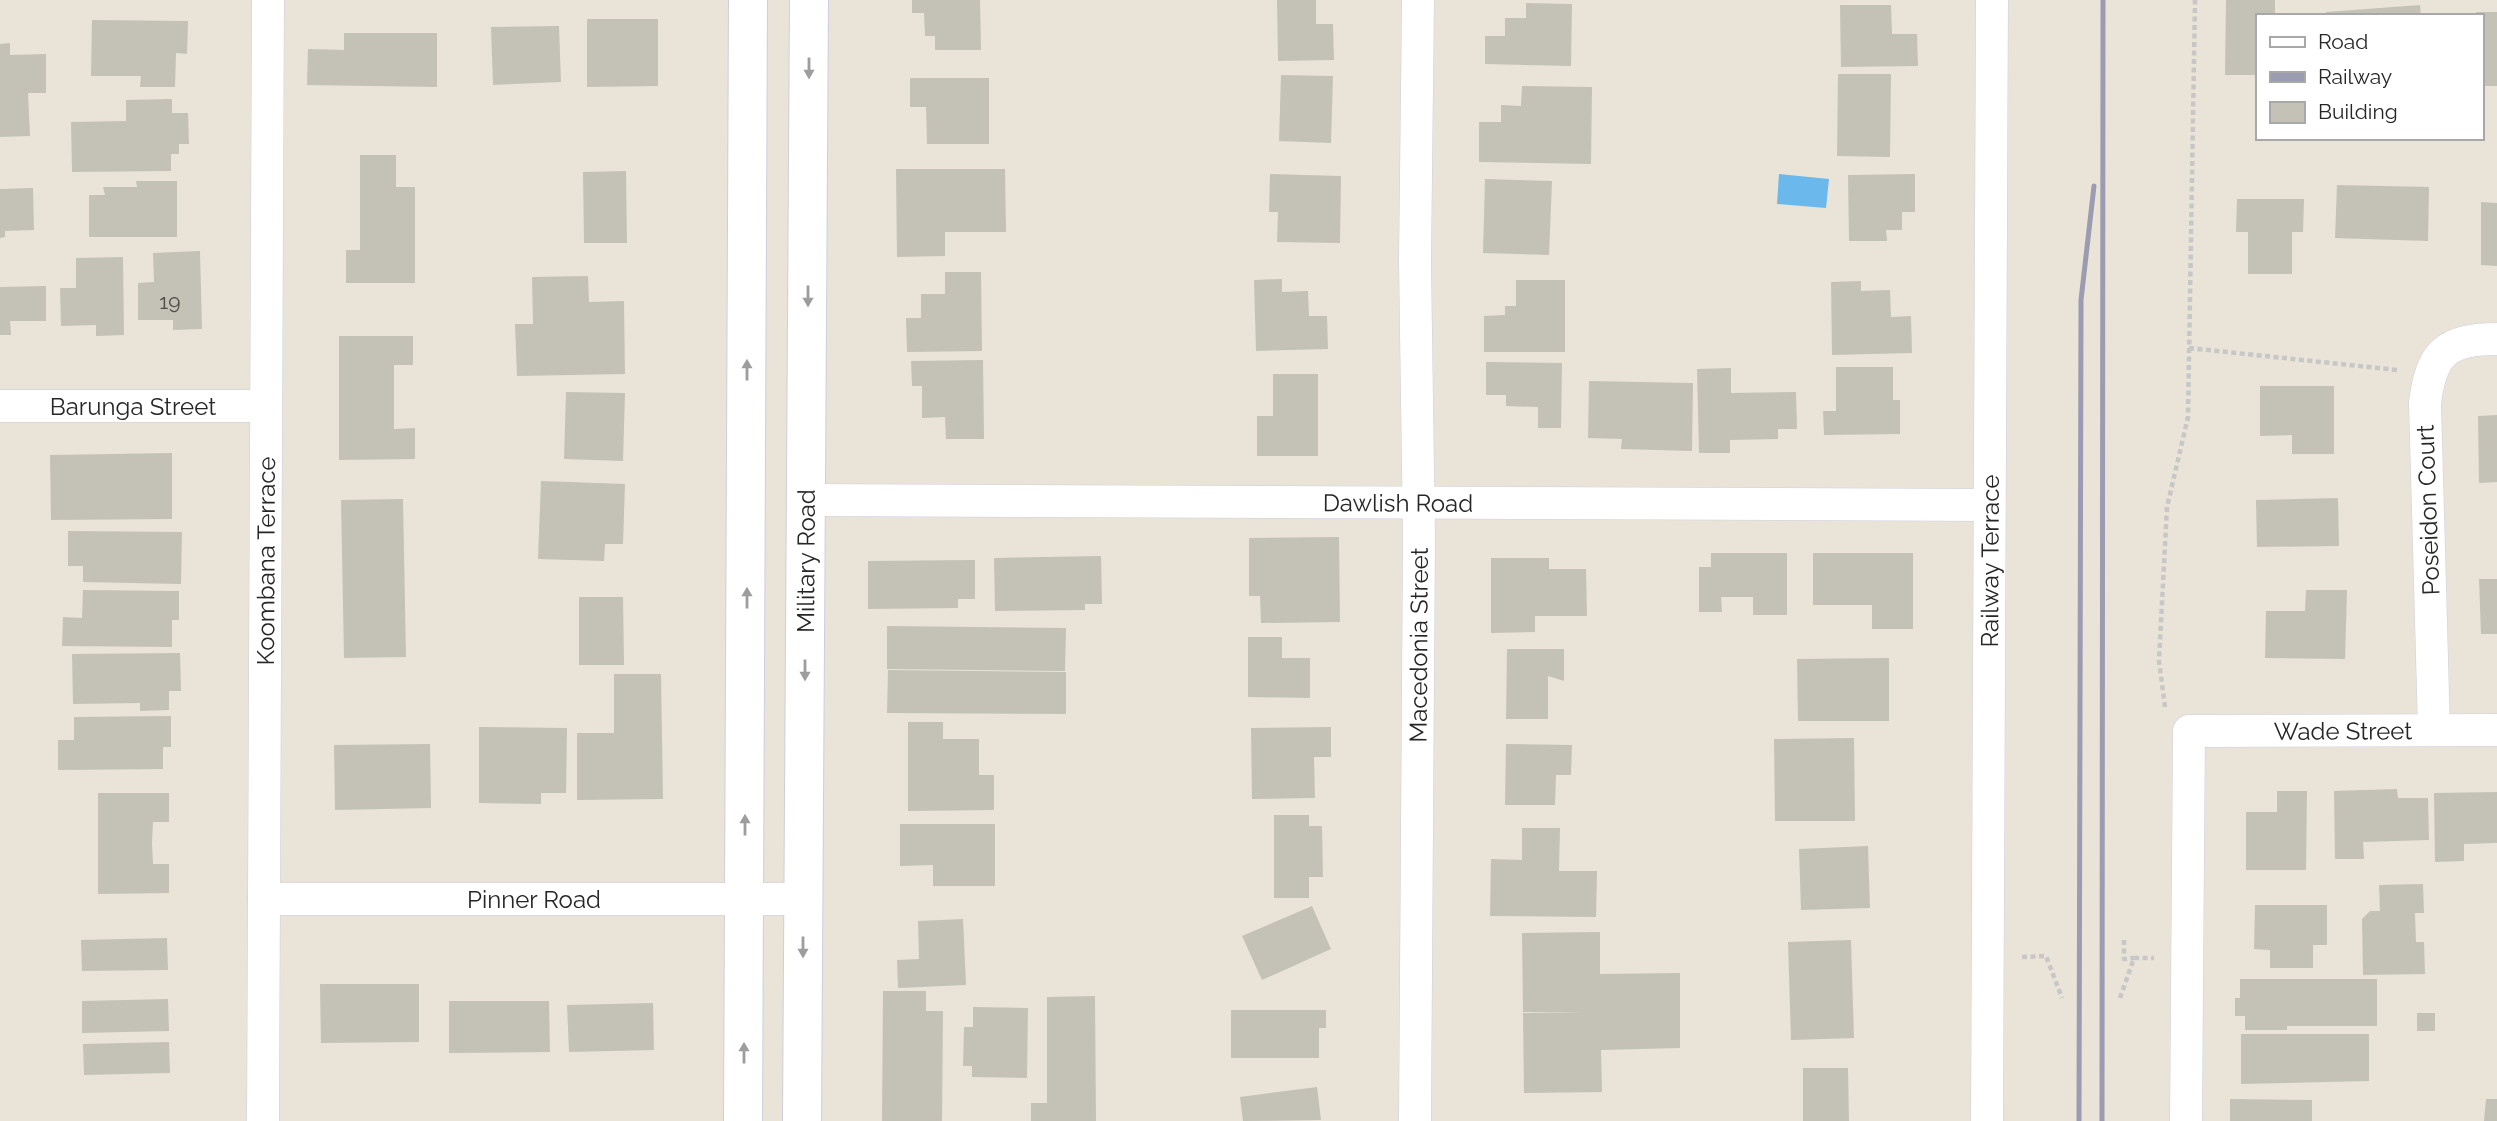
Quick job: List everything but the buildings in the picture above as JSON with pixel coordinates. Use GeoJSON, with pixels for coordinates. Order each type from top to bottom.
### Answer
{"type":"FeatureCollection","features":[{"type":"Feature","properties":{"kind":"street","name":"Koombana Terrace"},"geometry":{"type":"LineString","coordinates":[[263,1121],[268,0]]}},
{"type":"Feature","properties":{"kind":"street"},"geometry":{"type":"LineString","coordinates":[[743,1121],[748,0]]}},
{"type":"Feature","properties":{"kind":"street","name":"Military Road"},"geometry":{"type":"LineString","coordinates":[[803,1121],[809,0]]}},
{"type":"Feature","properties":{"kind":"street","name":"Macedonia Street"},"geometry":{"type":"LineString","coordinates":[[1415,1121],[1419,501],[1415,262],[1419,0]]}},
{"type":"Feature","properties":{"kind":"street","name":"Railway Terrace"},"geometry":{"type":"LineString","coordinates":[[1987,1121],[1992,0]]}},
{"type":"Feature","properties":{"kind":"street"},"geometry":{"type":"LineString","coordinates":[[2429,373],[2445,348],[2474,339],[2497,339]]}},
{"type":"Feature","properties":{"kind":"street","name":"Poseidon Court"},"geometry":{"type":"LineString","coordinates":[[2429,373],[2425,403],[2434,730]]}},
{"type":"Feature","properties":{"kind":"street","name":"Barunga Street"},"geometry":{"type":"LineString","coordinates":[[0,405],[266,405]]}},
{"type":"Feature","properties":{"kind":"street","name":"Dawlish Road"},"geometry":{"type":"LineString","coordinates":[[806,500],[1989,505]]}},
{"type":"Feature","properties":{"kind":"street"},"geometry":{"type":"LineString","coordinates":[[2178,723],[2187,957],[2186,1121]]}},
{"type":"Feature","properties":{"kind":"street","name":"Wade Street"},"geometry":{"type":"LineString","coordinates":[[2178,723],[2497,730]]}},
{"type":"Feature","properties":{"kind":"street","name":"Pinner Road"},"geometry":{"type":"LineString","coordinates":[[264,899],[804,899]]}},
{"type":"Feature","properties":{"kind":"path"},"geometry":{"type":"LineString","coordinates":[[2178,723],[2159,661],[2167,507],[2188,417],[2195,0]]}},
{"type":"Feature","properties":{"kind":"path"},"geometry":{"type":"LineString","coordinates":[[2189,348],[2429,373]]}},
{"type":"Feature","properties":{"kind":"path"},"geometry":{"type":"LineString","coordinates":[[2124,940],[2124,959],[2187,957]]}},
{"type":"Feature","properties":{"kind":"path"},"geometry":{"type":"LineString","coordinates":[[1987,957],[2046,956],[2062,998]]}},
{"type":"Feature","properties":{"kind":"path"},"geometry":{"type":"LineString","coordinates":[[2120,998],[2134,958]]}},
{"type":"Feature","properties":{"kind":"water"},"geometry":{"type":"Polygon","coordinates":[[[1779,174],[1829,179],[1826,208],[1777,204],[1779,174]]]}},
{"type":"Feature","properties":{"kind":"railway"},"geometry":{"type":"LineString","coordinates":[[2102,1121],[2103,0]]}},
{"type":"Feature","properties":{"kind":"railway"},"geometry":{"type":"LineString","coordinates":[[2079,1121],[2081,300],[2094,186]]}}]}
